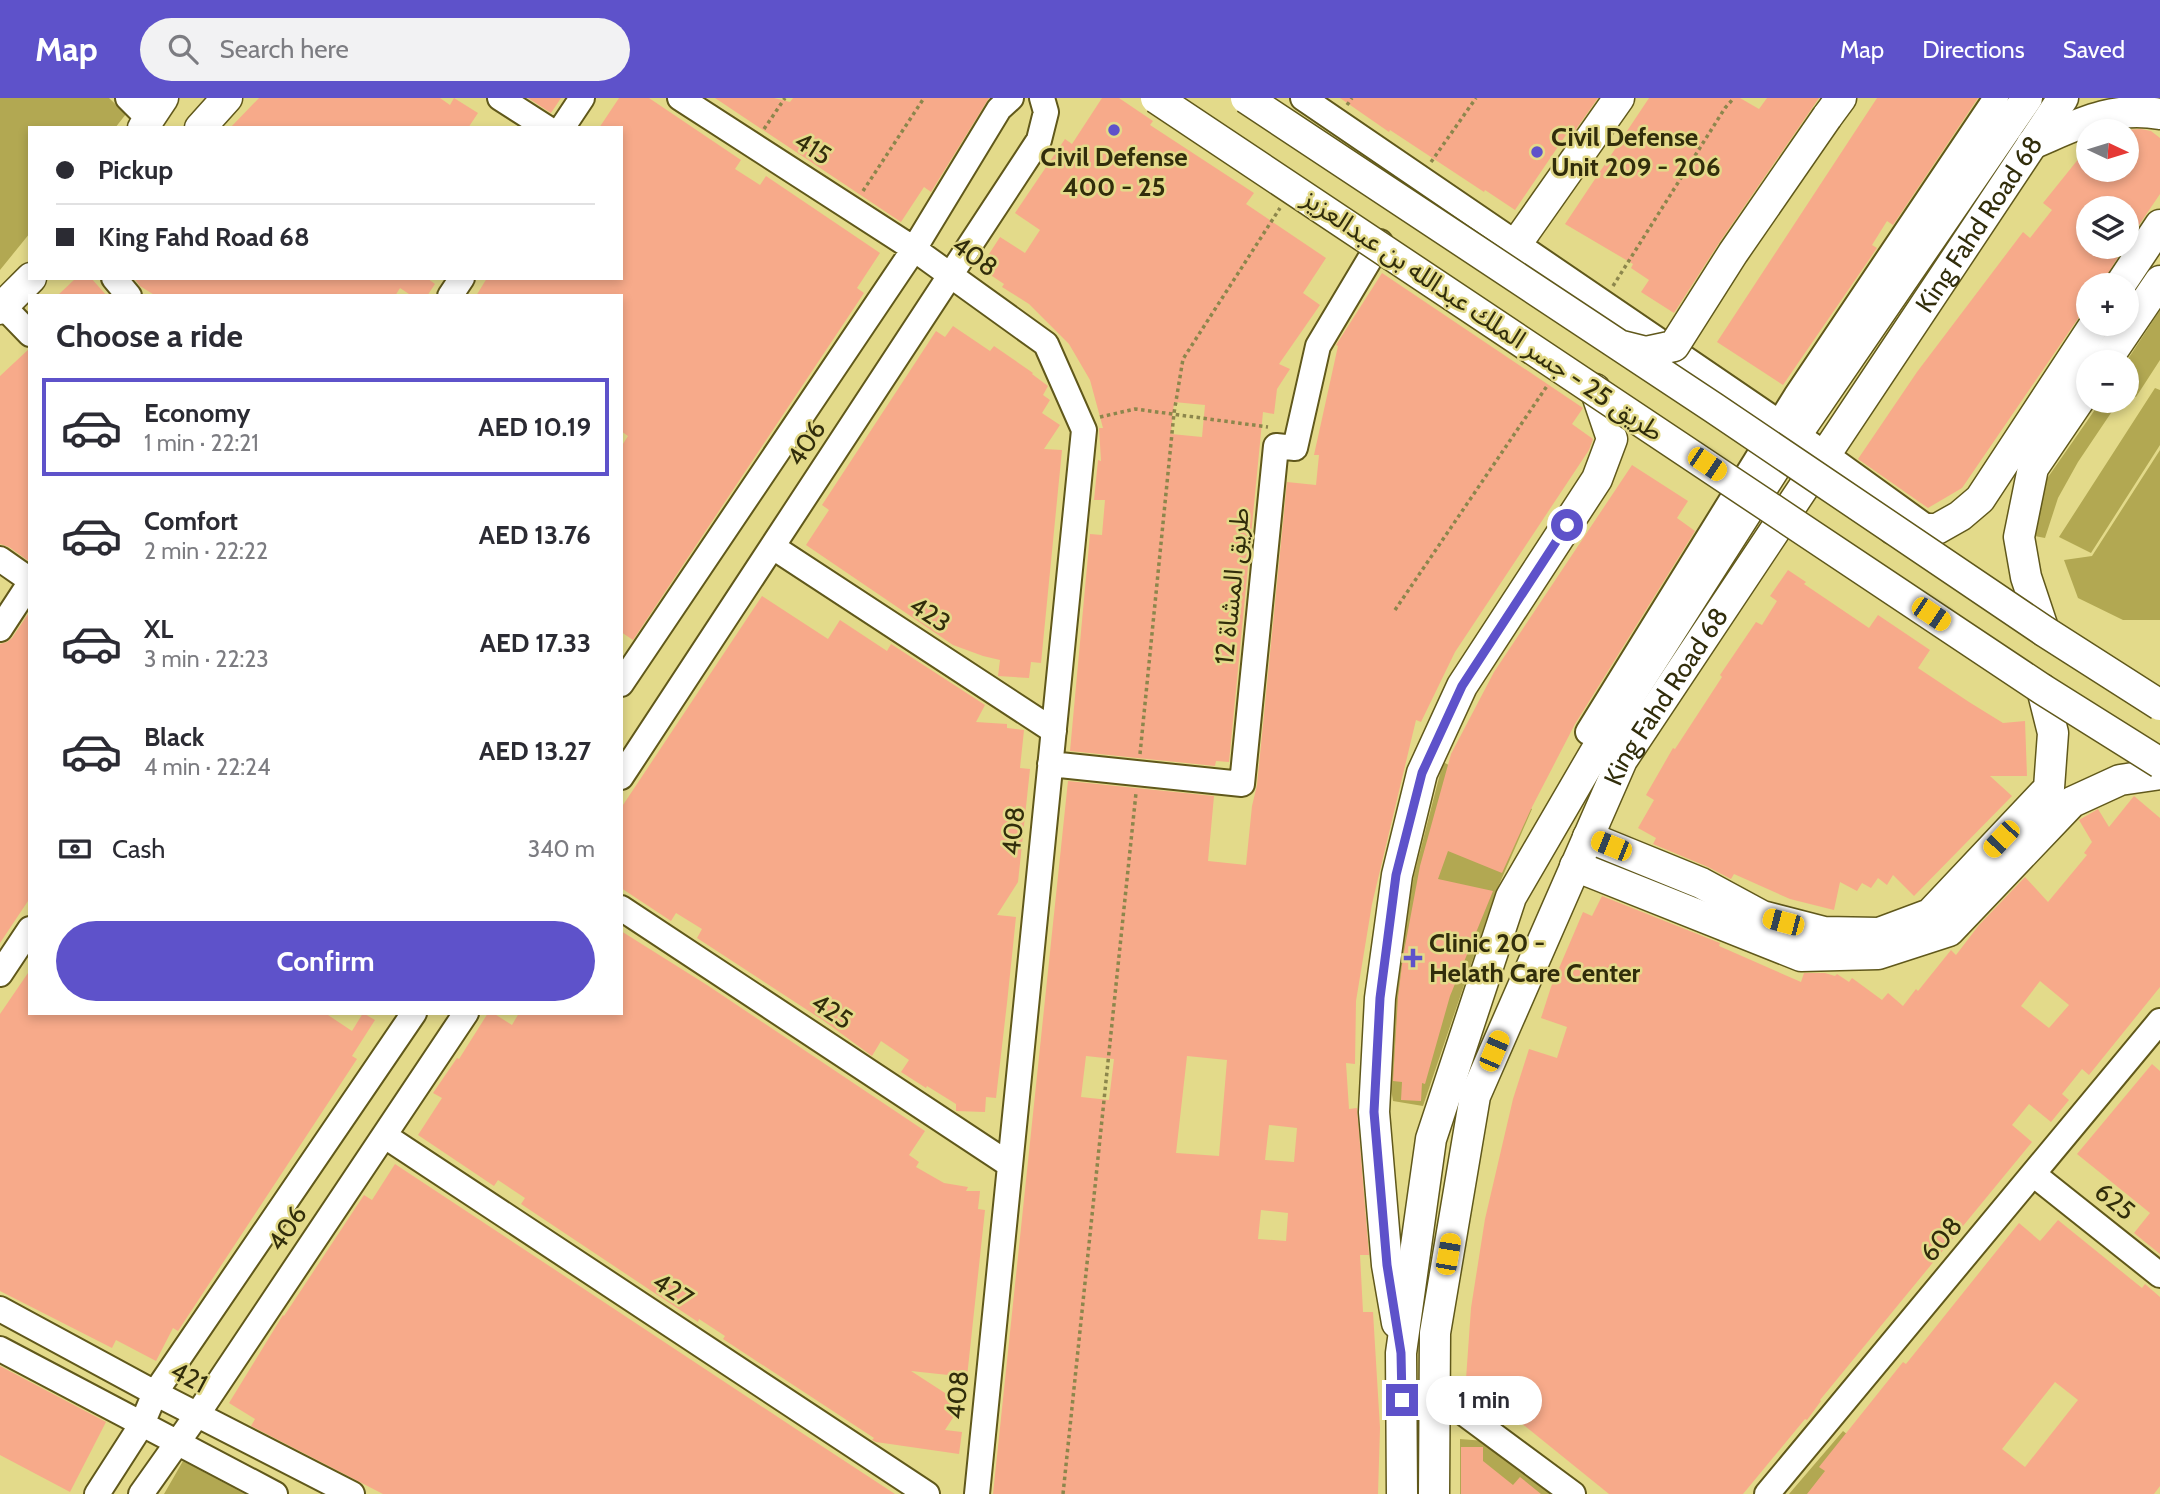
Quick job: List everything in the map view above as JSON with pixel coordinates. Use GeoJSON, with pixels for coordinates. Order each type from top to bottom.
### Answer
{"type":"FeatureCollection","features":[{"type":"Feature","properties":{"kind":"main road"},"geometry":{"type":"LineString","coordinates":[[202,126],[227,98]]}},
{"type":"Feature","properties":{"kind":"main road","name":"طريق 25 - جسر الملك عبدالله بن عبدالعزيز"},"geometry":{"type":"LineString","coordinates":[[1156,98],[2042,689],[2160,763]]}},
{"type":"Feature","properties":{"kind":"main road","name":"طريق 25 - جسر الملك عبدالله بن عبدالعزيز"},"geometry":{"type":"LineString","coordinates":[[1246,98],[2044,631],[2160,705]]}},
{"type":"Feature","properties":{"kind":"main road"},"geometry":{"type":"LineString","coordinates":[[1517,243],[1619,98]]}},
{"type":"Feature","properties":{"kind":"main road","name":"King Fahd Road 68"},"geometry":{"type":"LineString","coordinates":[[1402,1494],[1401,1353],[1432,1139],[1511,897],[1611,725],[1797,435],[2027,98]]}},
{"type":"Feature","properties":{"kind":"main road","name":"King Fahd Road 68"},"geometry":{"type":"LineString","coordinates":[[1434,1494],[1435,1333],[1475,1096],[1622,760],[2063,98]]}},
{"type":"Feature","properties":{"kind":"main road"},"geometry":{"type":"LineString","coordinates":[[1617,345],[1646,352],[1674,346],[1832,104]]}},
{"type":"Feature","properties":{"kind":"main road"},"geometry":{"type":"LineString","coordinates":[[2032,144],[2105,114],[2144,111],[2160,114]]}},
{"type":"Feature","properties":{"kind":"main road"},"geometry":{"type":"LineString","coordinates":[[2128,273],[2160,225]]}},
{"type":"Feature","properties":{"kind":"main road"},"geometry":{"type":"LineString","coordinates":[[2,307],[29,280]]}},
{"type":"Feature","properties":{"kind":"main road"},"geometry":{"type":"LineString","coordinates":[[2113,350],[2160,281]]}},
{"type":"Feature","properties":{"kind":"main road"},"geometry":{"type":"LineString","coordinates":[[1892,529],[1937,529],[1960,516],[1980,499],[2087,336]]}},
{"type":"Feature","properties":{"kind":"main road"},"geometry":{"type":"LineString","coordinates":[[1401,1353],[1387,1265],[1374,1112],[1380,998],[1396,875],[1422,773],[1462,686],[1597,479],[1612,439],[1595,389]]}},
{"type":"Feature","properties":{"kind":"main road"},"geometry":{"type":"LineString","coordinates":[[2044,631],[2026,577],[2019,537],[2033,468],[2076,405]]}},
{"type":"Feature","properties":{"kind":"main road"},"geometry":{"type":"LineString","coordinates":[[1588,837],[1701,883],[1762,916],[1824,932],[1879,933],[1939,923],[2049,788],[2053,733],[2042,689]]}},
{"type":"Feature","properties":{"kind":"main road"},"geometry":{"type":"LineString","coordinates":[[1575,866],[1801,956],[1878,954],[1939,923],[2072,802],[2120,780],[2160,774]]}},
{"type":"Feature","properties":{"kind":"street"},"geometry":{"type":"LineString","coordinates":[[128,98],[152,115]]}},
{"type":"Feature","properties":{"kind":"street"},"geometry":{"type":"LineString","coordinates":[[500,98],[544,126]]}},
{"type":"Feature","properties":{"kind":"street"},"geometry":{"type":"LineString","coordinates":[[563,126],[582,98]]}},
{"type":"Feature","properties":{"kind":"street","name":"415"},"geometry":{"type":"LineString","coordinates":[[680,98],[914,249]]}},
{"type":"Feature","properties":{"kind":"street","name":"406"},"geometry":{"type":"LineString","coordinates":[[623,774],[1039,140],[1046,112],[1042,98]]}},
{"type":"Feature","properties":{"kind":"street"},"geometry":{"type":"LineString","coordinates":[[1303,98],[1825,454],[1929,529]]}},
{"type":"Feature","properties":{"kind":"street"},"geometry":{"type":"LineString","coordinates":[[1588,732],[1796,397],[1996,98]]}},
{"type":"Feature","properties":{"kind":"street","name":"406"},"geometry":{"type":"LineString","coordinates":[[623,681],[914,249],[1005,103]]}},
{"type":"Feature","properties":{"kind":"street"},"geometry":{"type":"LineString","coordinates":[[1660,342],[1832,104]]}},
{"type":"Feature","properties":{"kind":"street"},"geometry":{"type":"LineString","coordinates":[[1276,446],[1295,448],[1318,346],[1380,242]]}},
{"type":"Feature","properties":{"kind":"street","name":"408"},"geometry":{"type":"LineString","coordinates":[[914,249],[1046,344],[1084,430],[976,1494]]}},
{"type":"Feature","properties":{"kind":"street"},"geometry":{"type":"LineString","coordinates":[[116,280],[127,294]]}},
{"type":"Feature","properties":{"kind":"street"},"geometry":{"type":"LineString","coordinates":[[2,307],[28,332]]}},
{"type":"Feature","properties":{"kind":"street","name":"طريق المشاة 12"},"geometry":{"type":"LineString","coordinates":[[1050,764],[1242,784],[1276,446]]}},
{"type":"Feature","properties":{"kind":"street","name":"423"},"geometry":{"type":"LineString","coordinates":[[773,547],[1054,731]]}},
{"type":"Feature","properties":{"kind":"street"},"geometry":{"type":"LineString","coordinates":[[0,559],[28,580]]}},
{"type":"Feature","properties":{"kind":"street"},"geometry":{"type":"LineString","coordinates":[[0,629],[28,585]]}},
{"type":"Feature","properties":{"kind":"street"},"geometry":{"type":"LineString","coordinates":[[2130,685],[2160,687]]}},
{"type":"Feature","properties":{"kind":"street","name":"425"},"geometry":{"type":"LineString","coordinates":[[623,909],[1010,1165]]}},
{"type":"Feature","properties":{"kind":"street"},"geometry":{"type":"LineString","coordinates":[[0,974],[28,932]]}},
{"type":"Feature","properties":{"kind":"street","name":"406"},"geometry":{"type":"LineString","coordinates":[[97,1494],[142,1424],[155,1393],[412,1015]]}},
{"type":"Feature","properties":{"kind":"street","name":"406"},"geometry":{"type":"LineString","coordinates":[[141,1494],[197,1415],[465,1015]]}},
{"type":"Feature","properties":{"kind":"street","name":"608"},"geometry":{"type":"LineString","coordinates":[[1767,1494],[2160,1021]]}},
{"type":"Feature","properties":{"kind":"street","name":"427"},"geometry":{"type":"LineString","coordinates":[[385,1136],[927,1494]]}},
{"type":"Feature","properties":{"kind":"street","name":"625"},"geometry":{"type":"LineString","coordinates":[[2033,1174],[2160,1275]]}},
{"type":"Feature","properties":{"kind":"street","name":"421"},"geometry":{"type":"LineString","coordinates":[[0,1309],[155,1393],[352,1494]]}},
{"type":"Feature","properties":{"kind":"street"},"geometry":{"type":"LineString","coordinates":[[0,1349],[275,1494]]}},
{"type":"Feature","properties":{"kind":"street"},"geometry":{"type":"LineString","coordinates":[[1434,1391],[1573,1494]]}},
{"type":"Feature","properties":{"kind":"path"},"geometry":{"type":"LineString","coordinates":[[753,145],[785,98]]}},
{"type":"Feature","properties":{"kind":"path"},"geometry":{"type":"LineString","coordinates":[[853,208],[924,98]]}},
{"type":"Feature","properties":{"kind":"path"},"geometry":{"type":"LineString","coordinates":[[1419,178],[1476,98]]}},
{"type":"Feature","properties":{"kind":"path"},"geometry":{"type":"LineString","coordinates":[[1063,1494],[1174,413],[1183,359],[1281,206]]}},
{"type":"Feature","properties":{"kind":"path"},"geometry":{"type":"LineString","coordinates":[[1080,422],[1135,409],[1174,413],[1277,428],[1276,446]]}},
{"type":"Feature","properties":{"kind":"shaded area"},"geometry":{"type":"Polygon","coordinates":[[[0,98],[109,98],[126,114],[117,126],[28,126],[28,235],[0,270],[0,98]]]}},
{"type":"Feature","properties":{"kind":"shaded area"},"geometry":{"type":"Polygon","coordinates":[[[2160,310],[2160,360],[2139,392],[2139,350],[2134,350],[2160,310]]]}},
{"type":"Feature","properties":{"kind":"shaded area"},"geometry":{"type":"Polygon","coordinates":[[[2155,388],[2160,390],[2160,445],[2091,553],[2059,537],[2155,388]]]}},
{"type":"Feature","properties":{"kind":"shaded area"},"geometry":{"type":"Polygon","coordinates":[[[2093,413],[2111,413],[2058,498],[2045,538],[2030,535],[2046,480],[2093,413]]]}},
{"type":"Feature","properties":{"kind":"shaded area"},"geometry":{"type":"Polygon","coordinates":[[[2160,450],[2160,620],[2123,620],[2078,598],[2064,560],[2092,556],[2160,450]]]}},
{"type":"Feature","properties":{"kind":"shaded area"},"geometry":{"type":"Polygon","coordinates":[[[1443,762],[1532,809],[1495,894],[1423,1106],[1393,1101],[1391,1089],[1394,985],[1414,875],[1443,762]]]}},
{"type":"Feature","properties":{"kind":"shaded area"},"geometry":{"type":"Polygon","coordinates":[[[1843,1431],[1923,1494],[1789,1494],[1843,1431]]]}},
{"type":"Feature","properties":{"kind":"shaded area"},"geometry":{"type":"Polygon","coordinates":[[[1460,1439],[1485,1441],[1551,1494],[1460,1494],[1460,1439]]]}},
{"type":"Feature","properties":{"kind":"shaded area"},"geometry":{"type":"Polygon","coordinates":[[[183,1461],[245,1494],[164,1494],[183,1461]]]}},
{"type":"Feature","properties":{"kind":"building"},"geometry":{"type":"Polygon","coordinates":[[[259,98],[440,98],[450,105],[454,98],[478,113],[469,126],[232,126],[259,98]]]}},
{"type":"Feature","properties":{"kind":"building"},"geometry":{"type":"Polygon","coordinates":[[[528,98],[561,98],[551,113],[528,98]]]}},
{"type":"Feature","properties":{"kind":"building"},"geometry":{"type":"Polygon","coordinates":[[[619,98],[649,98],[741,160],[735,169],[760,185],[766,176],[880,253],[857,288],[864,293],[633,640],[623,633],[623,444],[628,436],[623,432],[623,294],[477,294],[486,280],[623,280],[623,126],[600,126],[619,98]]]}},
{"type":"Feature","properties":{"kind":"building"},"geometry":{"type":"Polygon","coordinates":[[[715,98],[774,98],[790,102],[793,98],[989,98],[931,192],[924,187],[901,222],[715,98]]]}},
{"type":"Feature","properties":{"kind":"building"},"geometry":{"type":"Polygon","coordinates":[[[1102,98],[1119,98],[1153,121],[1150,125],[1254,193],[1246,204],[1326,258],[1303,293],[1320,305],[1279,364],[1290,369],[1277,389],[1274,414],[1263,412],[1229,762],[1216,761],[1215,766],[1070,751],[1090,534],[1102,535],[1105,500],[1094,500],[1098,460],[1101,461],[1099,428],[1103,428],[1090,380],[1069,344],[1029,304],[1002,287],[1004,284],[980,268],[1000,237],[1025,253],[1040,230],[1015,213],[1065,139],[1072,144],[1102,98]],[[1174,402],[1171,434],[1202,437],[1205,405],[1174,402]]]}},
{"type":"Feature","properties":{"kind":"building"},"geometry":{"type":"Polygon","coordinates":[[[1340,98],[1598,98],[1574,132],[1570,129],[1515,210],[1390,130],[1389,132],[1340,98]]]}},
{"type":"Feature","properties":{"kind":"building"},"geometry":{"type":"Polygon","coordinates":[[[1649,98],[1740,98],[1759,109],[1767,98],[1819,98],[1674,313],[1641,292],[1649,280],[1631,268],[1633,264],[1565,224],[1649,98]]]}},
{"type":"Feature","properties":{"kind":"building"},"geometry":{"type":"Polygon","coordinates":[[[1877,98],[1978,98],[1893,225],[1887,221],[1872,245],[1877,248],[1783,385],[1717,342],[1877,98]]]}},
{"type":"Feature","properties":{"kind":"building"},"geometry":{"type":"Polygon","coordinates":[[[2139,129],[2151,131],[2160,138],[2160,194],[2139,225],[2139,196],[2076,196],[2076,259],[2117,259],[2108,273],[2076,273],[2076,322],[1962,488],[1928,508],[1858,459],[1917,372],[2023,232],[2030,238],[2052,210],[2043,203],[2076,162],[2076,182],[2139,182],[2139,129]]]}},
{"type":"Feature","properties":{"kind":"building"},"geometry":{"type":"Polygon","coordinates":[[[1382,273],[1583,408],[1572,424],[1593,439],[1589,450],[1455,652],[1421,722],[1416,720],[1372,904],[1356,1001],[1355,1064],[1346,1063],[1349,1109],[1357,1108],[1369,1255],[1360,1255],[1363,1312],[1373,1312],[1380,1428],[1378,1494],[993,1494],[1068,781],[1214,796],[1208,861],[1246,865],[1257,785],[1287,482],[1316,485],[1319,455],[1314,455],[1338,346],[1336,345],[1382,273]],[[1086,1056],[1081,1097],[1109,1100],[1114,1059],[1086,1056]],[[1187,1056],[1176,1153],[1219,1156],[1227,1060],[1187,1056]],[[1269,1125],[1265,1160],[1294,1162],[1297,1128],[1269,1125]],[[1261,1210],[1258,1239],[1286,1241],[1288,1213],[1261,1210]]]}},
{"type":"Feature","properties":{"kind":"building"},"geometry":{"type":"Polygon","coordinates":[[[74,280],[93,280],[105,294],[59,294],[74,280]]]}},
{"type":"Feature","properties":{"kind":"building"},"geometry":{"type":"Polygon","coordinates":[[[136,280],[430,280],[435,284],[428,294],[409,294],[400,288],[396,294],[153,294],[136,280]]]}},
{"type":"Feature","properties":{"kind":"building"},"geometry":{"type":"Polygon","coordinates":[[[953,326],[990,351],[994,346],[1048,386],[1043,395],[1050,400],[1042,413],[1060,425],[1044,449],[1062,450],[1041,663],[1031,662],[1029,678],[998,676],[1000,660],[953,645],[806,545],[829,510],[822,505],[936,331],[945,337],[953,326]]]}},
{"type":"Feature","properties":{"kind":"building"},"geometry":{"type":"Polygon","coordinates":[[[28,350],[28,561],[0,544],[0,376],[28,350]]]}},
{"type":"Feature","properties":{"kind":"building"},"geometry":{"type":"Polygon","coordinates":[[[1632,465],[1688,501],[1677,518],[1695,531],[1575,724],[1531,809],[1502,873],[1448,851],[1438,879],[1493,891],[1450,996],[1425,1084],[1422,1083],[1421,1101],[1401,1100],[1402,1082],[1393,1081],[1403,957],[1420,866],[1451,754],[1494,672],[1632,465]]]}},
{"type":"Feature","properties":{"kind":"building"},"geometry":{"type":"Polygon","coordinates":[[[1788,570],[1869,628],[1878,615],[1930,650],[1918,668],[1969,702],[2003,723],[2025,721],[2027,776],[1990,776],[2012,796],[1914,896],[1893,875],[1887,885],[1878,878],[1871,888],[1862,883],[1857,891],[1840,882],[1834,910],[1790,899],[1734,874],[1731,879],[1653,844],[1656,838],[1638,828],[1654,800],[1646,795],[1673,748],[1675,749],[1756,622],[1762,625],[1777,601],[1770,596],[1788,570]]]}},
{"type":"Feature","properties":{"kind":"building"},"geometry":{"type":"Polygon","coordinates":[[[762,596],[828,639],[840,620],[887,651],[891,644],[985,705],[976,722],[1007,724],[1007,728],[1024,730],[1020,768],[1030,769],[1018,882],[997,915],[1016,917],[996,1098],[986,1097],[985,1112],[956,1111],[956,1104],[901,1072],[909,1060],[881,1041],[872,1056],[824,1021],[697,938],[702,929],[676,913],[671,921],[623,889],[623,805],[762,596]]]}},
{"type":"Feature","properties":{"kind":"building"},"geometry":{"type":"Polygon","coordinates":[[[28,614],[28,901],[0,943],[0,644],[12,638],[28,614]]]}},
{"type":"Feature","properties":{"kind":"building"},"geometry":{"type":"Polygon","coordinates":[[[2134,796],[2160,818],[2160,987],[2089,1075],[2082,1069],[2062,1094],[2069,1100],[2051,1122],[2029,1104],[2012,1125],[2032,1142],[1820,1400],[1807,1420],[1805,1419],[1743,1494],[1609,1494],[1479,1392],[1488,1383],[1466,1379],[1471,1308],[1485,1219],[1513,1099],[1529,1049],[1557,1058],[1567,1027],[1541,1018],[1551,987],[1583,912],[1592,916],[1602,896],[1720,943],[1719,946],[1801,982],[1804,973],[1837,974],[1849,982],[1852,978],[1882,1000],[1888,993],[1903,1006],[1951,950],[1956,955],[1979,925],[2025,877],[2048,902],[2087,855],[2084,853],[2092,842],[2079,820],[2098,809],[2109,827],[2134,796]],[[2040,981],[2021,1006],[2049,1028],[2069,1005],[2040,981]]]}},
{"type":"Feature","properties":{"kind":"building"},"geometry":{"type":"Polygon","coordinates":[[[623,932],[707,985],[925,1131],[909,1155],[919,1162],[916,1167],[944,1183],[968,1187],[966,1191],[980,1191],[978,1209],[985,1210],[967,1377],[911,1371],[962,1404],[945,1430],[962,1432],[959,1454],[872,1440],[874,1438],[723,1339],[725,1336],[699,1319],[698,1322],[521,1204],[525,1198],[498,1180],[494,1186],[418,1135],[442,1098],[433,1093],[457,1058],[459,1059],[487,1015],[496,1015],[512,1025],[518,1015],[623,1015],[623,932]]]}},
{"type":"Feature","properties":{"kind":"building"},"geometry":{"type":"Polygon","coordinates":[[[28,973],[28,1015],[328,1015],[352,1031],[362,1015],[375,1020],[352,1056],[357,1059],[178,1331],[173,1328],[156,1361],[116,1340],[112,1348],[0,1291],[0,1014],[28,973]]]}},
{"type":"Feature","properties":{"kind":"building"},"geometry":{"type":"Polygon","coordinates":[[[2152,1064],[2160,1071],[2160,1254],[2134,1233],[2150,1213],[2077,1154],[2152,1064]]]}},
{"type":"Feature","properties":{"kind":"building"},"geometry":{"type":"Polygon","coordinates":[[[395,1164],[895,1494],[383,1494],[251,1426],[255,1419],[229,1403],[283,1315],[364,1195],[372,1200],[395,1164]]]}},
{"type":"Feature","properties":{"kind":"building"},"geometry":{"type":"Polygon","coordinates":[[[2058,1220],[2142,1288],[2145,1284],[2160,1297],[2160,1486],[2154,1494],[1807,1494],[1825,1471],[1819,1467],[2019,1223],[2040,1241],[2058,1220]],[[2055,1382],[2002,1449],[2025,1467],[2078,1400],[2055,1382]]]}},
{"type":"Feature","properties":{"kind":"building"},"geometry":{"type":"Polygon","coordinates":[[[0,1366],[106,1422],[70,1492],[0,1455],[0,1366]]]}},
{"type":"Feature","properties":{"kind":"building"},"geometry":{"type":"Polygon","coordinates":[[[1461,1447],[1483,1447],[1483,1461],[1513,1485],[1520,1477],[1541,1494],[1461,1494],[1461,1447]]]}},
{"type":"Feature","properties":{"kind":"place","name":"Civil Defense 400 - 25"},"geometry":{"type":"Point","coordinates":[1114,130]}},
{"type":"Feature","properties":{"kind":"place","name":"Civil Defense Unit 209 - 206"},"geometry":{"type":"Point","coordinates":[1537,152]}},
{"type":"Feature","properties":{"kind":"place","name":"Clinic 20 - Helath Care Center"},"geometry":{"type":"Point","coordinates":[1413,958]}},
{"type":"Feature","properties":{"kind":"route"},"geometry":{"type":"LineString","coordinates":[[1402,1400],[1401,1353],[1387,1265],[1374,1112],[1380,998],[1396,875],[1422,773],[1462,686],[1567,525]]}}]}
